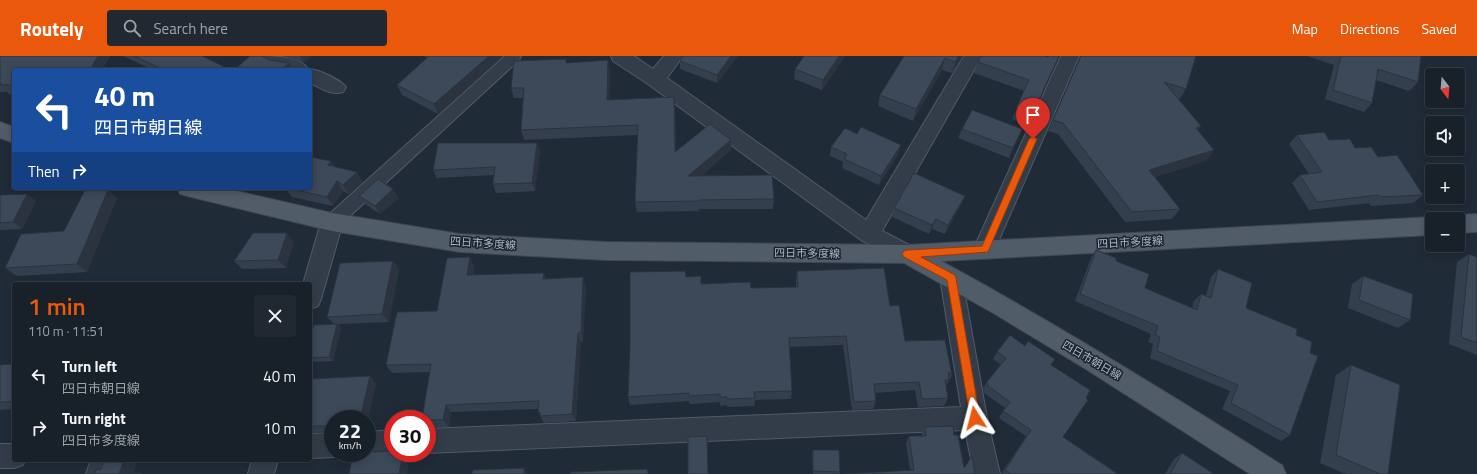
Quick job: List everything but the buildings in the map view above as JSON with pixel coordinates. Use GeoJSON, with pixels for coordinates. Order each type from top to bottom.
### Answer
{"type":"FeatureCollection","features":[{"type":"Feature","properties":{"kind":"main road"},"geometry":{"type":"LineString","coordinates":[[0,130],[12,134]]}},
{"type":"Feature","properties":{"kind":"main road","name":"四日市多度線"},"geometry":{"type":"LineString","coordinates":[[195,190],[332,222],[460,243],[606,250],[907,254],[1425,226]]}},
{"type":"Feature","properties":{"kind":"main road"},"geometry":{"type":"LineString","coordinates":[[1465,224],[1477,223]]}},
{"type":"Feature","properties":{"kind":"main road","name":"四日市朝日線"},"geometry":{"type":"LineString","coordinates":[[907,254],[951,278],[1158,399],[1273,474]]}},
{"type":"Feature","properties":{"kind":"street"},"geometry":{"type":"LineString","coordinates":[[268,56],[294,68]]}},
{"type":"Feature","properties":{"kind":"street"},"geometry":{"type":"LineString","coordinates":[[620,56],[655,79],[870,234],[907,254]]}},
{"type":"Feature","properties":{"kind":"street"},"geometry":{"type":"LineString","coordinates":[[655,79],[674,56]]}},
{"type":"Feature","properties":{"kind":"street"},"geometry":{"type":"LineString","coordinates":[[870,234],[973,56]]}},
{"type":"Feature","properties":{"kind":"street"},"geometry":{"type":"LineString","coordinates":[[984,250],[1070,56]]}},
{"type":"Feature","properties":{"kind":"street"},"geometry":{"type":"LineString","coordinates":[[312,76],[336,87]]}},
{"type":"Feature","properties":{"kind":"street"},"geometry":{"type":"LineString","coordinates":[[312,292],[332,222]]}},
{"type":"Feature","properties":{"kind":"street"},"geometry":{"type":"LineString","coordinates":[[951,278],[975,418],[987,474]]}},
{"type":"Feature","properties":{"kind":"street"},"geometry":{"type":"LineString","coordinates":[[436,441],[975,418]]}},
{"type":"Feature","properties":{"kind":"street"},"geometry":{"type":"LineString","coordinates":[[312,446],[324,445]]}},
{"type":"Feature","properties":{"kind":"street"},"geometry":{"type":"LineString","coordinates":[[0,456],[12,456]]}},
{"type":"Feature","properties":{"kind":"street"},"geometry":{"type":"LineString","coordinates":[[99,474],[103,462]]}},
{"type":"Feature","properties":{"kind":"street"},"geometry":{"type":"LineString","coordinates":[[261,474],[264,462]]}},
{"type":"Feature","properties":{"kind":"lane"},"geometry":{"type":"LineString","coordinates":[[332,222],[514,56]]}},
{"type":"Feature","properties":{"kind":"route"},"geometry":{"type":"LineString","coordinates":[[975,418],[951,278],[907,254],[984,250],[1033,139]]}}]}
